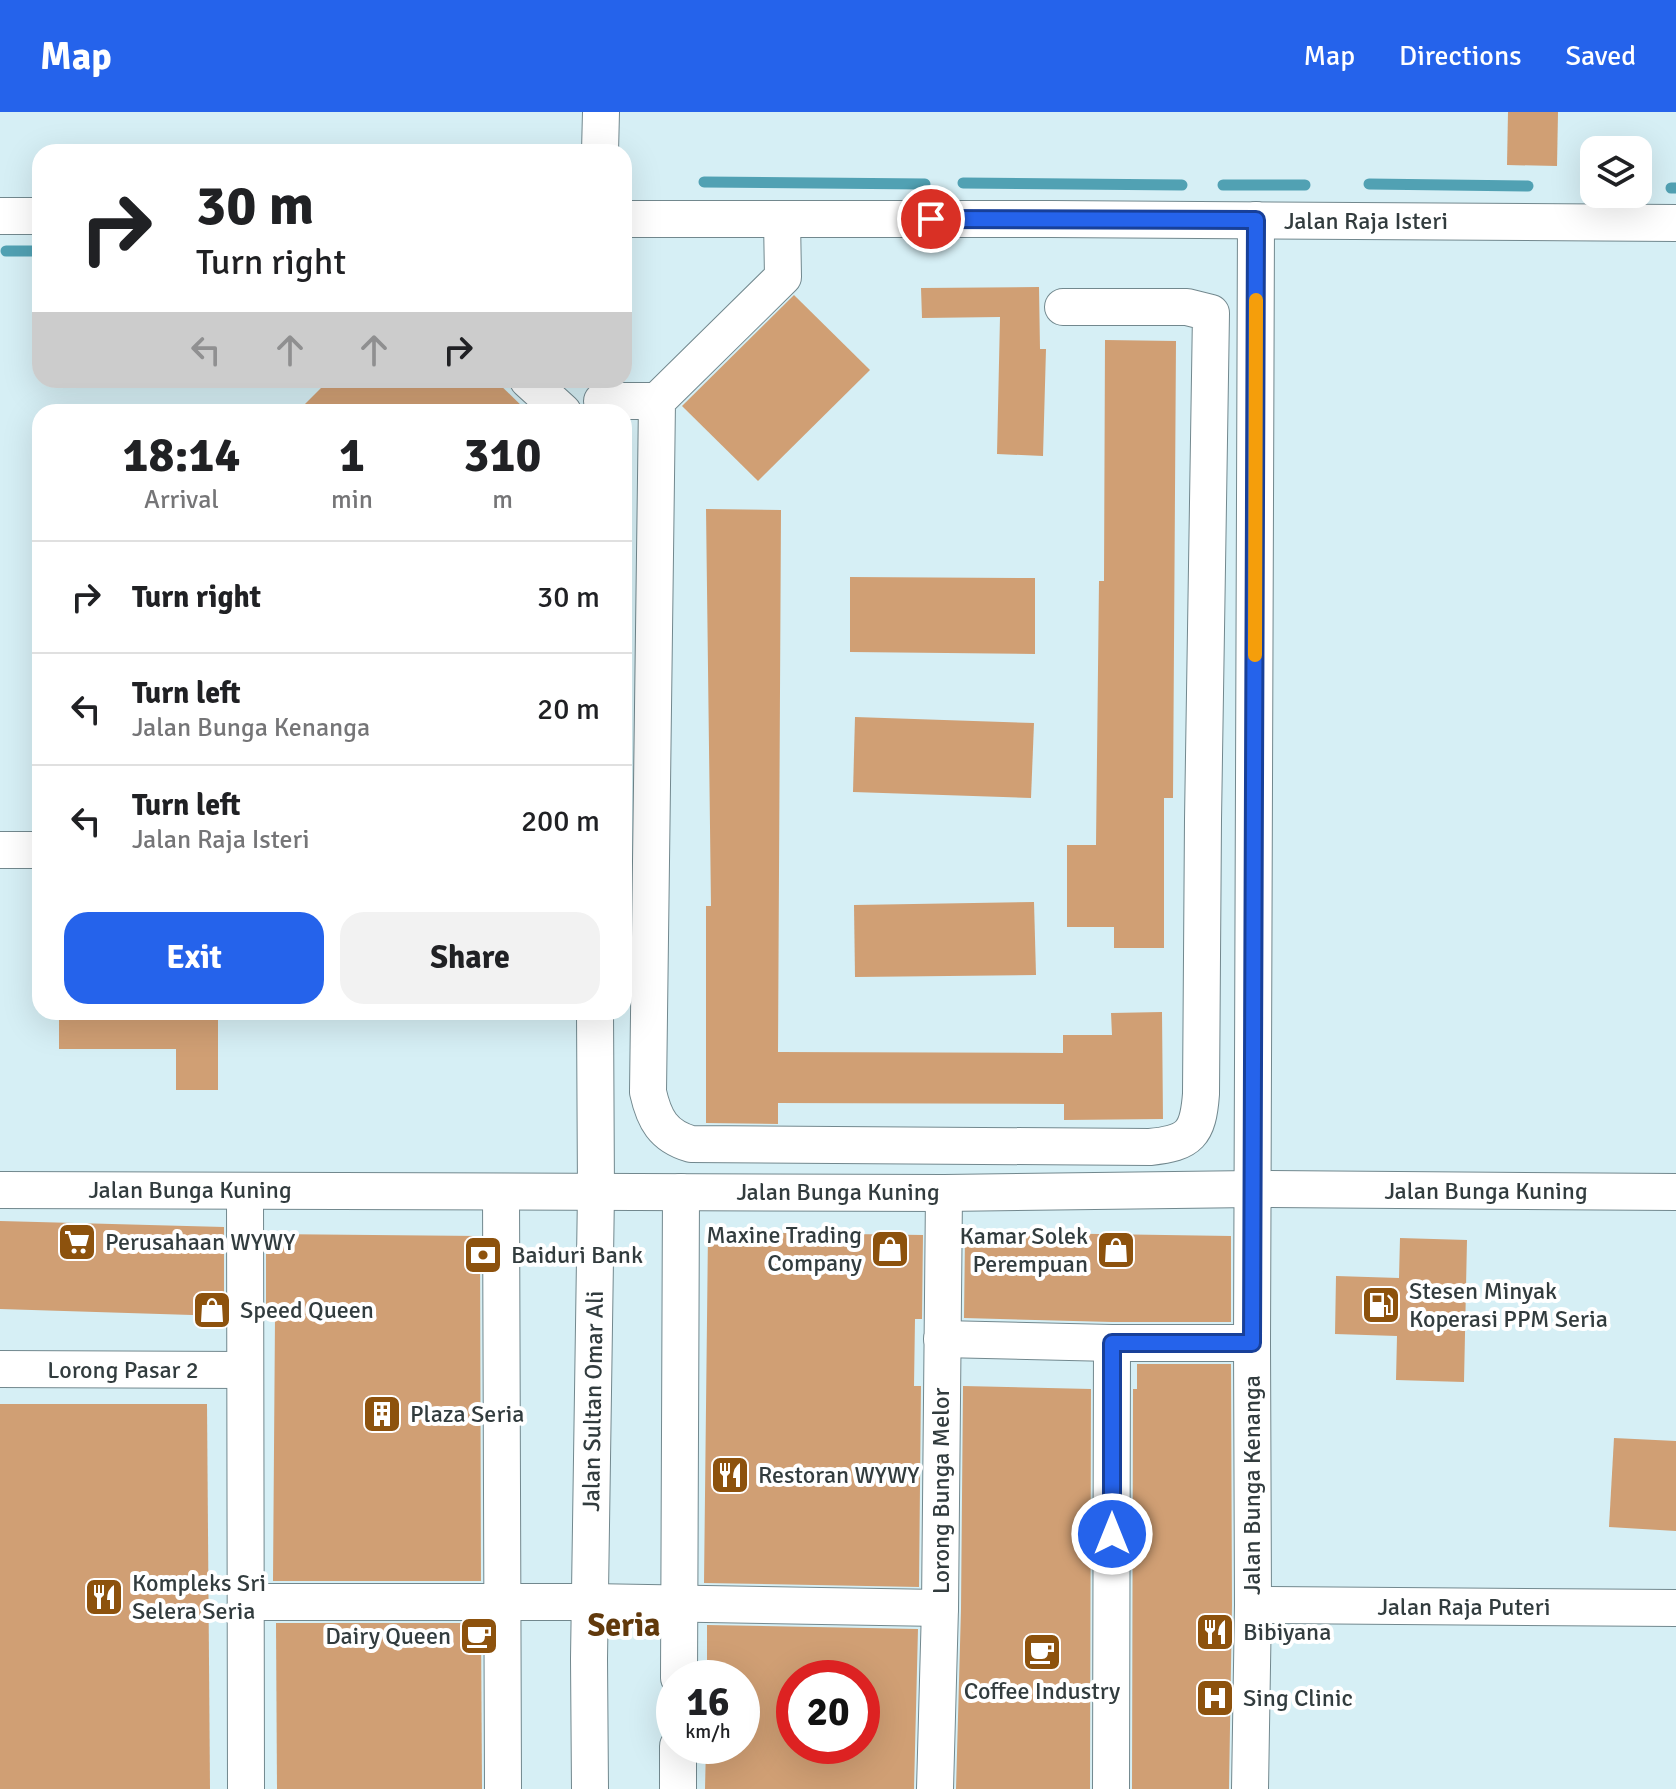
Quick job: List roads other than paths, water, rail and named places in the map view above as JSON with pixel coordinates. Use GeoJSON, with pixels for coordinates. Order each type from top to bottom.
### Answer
{"type":"FeatureCollection","features":[{"type":"Feature","properties":{"kind":"street"},"geometry":{"type":"LineString","coordinates":[[600,144],[601,112]]}},
{"type":"Feature","properties":{"kind":"street"},"geometry":{"type":"LineString","coordinates":[[0,216],[32,216]]}},
{"type":"Feature","properties":{"kind":"street","name":"Jalan Raja Isteri"},"geometry":{"type":"LineString","coordinates":[[632,219],[1676,223]]}},
{"type":"Feature","properties":{"kind":"street"},"geometry":{"type":"LineString","coordinates":[[782,220],[783,277],[657,401],[648,1092],[651,1107],[662,1127],[675,1140],[691,1144],[1150,1147],[1174,1145],[1190,1136],[1199,1116],[1201,1094],[1211,313],[1187,307],[1063,307]]}},
{"type":"Feature","properties":{"kind":"street","name":"Jalan Bunga Kenanga"},"geometry":{"type":"LineString","coordinates":[[1250,1789],[1256,220]]}},
{"type":"Feature","properties":{"kind":"street"},"geometry":{"type":"LineString","coordinates":[[537,388],[554,404]]}},
{"type":"Feature","properties":{"kind":"street"},"geometry":{"type":"LineString","coordinates":[[602,398],[657,401]]}},
{"type":"Feature","properties":{"kind":"street"},"geometry":{"type":"LineString","coordinates":[[0,850],[32,850]]}},
{"type":"Feature","properties":{"kind":"street","name":"Jalan Sultan Omar Ali"},"geometry":{"type":"LineString","coordinates":[[590,1789],[595,1020]]}},
{"type":"Feature","properties":{"kind":"street","name":"Jalan Bunga Kuning"},"geometry":{"type":"LineString","coordinates":[[0,1190],[944,1193],[1253,1189],[1676,1192]]}},
{"type":"Feature","properties":{"kind":"street"},"geometry":{"type":"LineString","coordinates":[[245,1191],[246,1789]]}},
{"type":"Feature","properties":{"kind":"street"},"geometry":{"type":"LineString","coordinates":[[501,1192],[503,1789]]}},
{"type":"Feature","properties":{"kind":"street"},"geometry":{"type":"LineString","coordinates":[[679,1660],[681,1192]]}},
{"type":"Feature","properties":{"kind":"street","name":"Lorong Bunga Melor"},"geometry":{"type":"LineString","coordinates":[[935,1789],[944,1193]]}},
{"type":"Feature","properties":{"kind":"street"},"geometry":{"type":"LineString","coordinates":[[942,1339],[1252,1343]]}},
{"type":"Feature","properties":{"kind":"street"},"geometry":{"type":"LineString","coordinates":[[1111,1789],[1112,1343]]}},
{"type":"Feature","properties":{"kind":"street","name":"Lorong Pasar 2"},"geometry":{"type":"LineString","coordinates":[[0,1369],[245,1370]]}},
{"type":"Feature","properties":{"kind":"street"},"geometry":{"type":"LineString","coordinates":[[246,1602],[590,1602],[940,1608]]}},
{"type":"Feature","properties":{"kind":"street","name":"Jalan Raja Puteri"},"geometry":{"type":"LineString","coordinates":[[1253,1605],[1676,1608]]}},
{"type":"Feature","properties":{"kind":"street"},"geometry":{"type":"LineString","coordinates":[[678,1764],[678,1789]]}},
{"type":"Feature","properties":{"kind":"waterway"},"geometry":{"type":"LineString","coordinates":[[704,182],[925,184]]}},
{"type":"Feature","properties":{"kind":"waterway"},"geometry":{"type":"LineString","coordinates":[[963,183],[1182,185]]}},
{"type":"Feature","properties":{"kind":"waterway"},"geometry":{"type":"LineString","coordinates":[[1369,184],[1528,186]]}},
{"type":"Feature","properties":{"kind":"waterway"},"geometry":{"type":"LineString","coordinates":[[1223,185],[1305,185]]}},
{"type":"Feature","properties":{"kind":"waterway"},"geometry":{"type":"LineString","coordinates":[[1671,188],[1676,188]]}},
{"type":"Feature","properties":{"kind":"waterway"},"geometry":{"type":"LineString","coordinates":[[6,251],[32,251]]}},
{"type":"Feature","properties":{"kind":"place","name":"Perusahaan WYWY"},"geometry":{"type":"Point","coordinates":[77,1242]}},
{"type":"Feature","properties":{"kind":"place","name":"Maxine Trading Company"},"geometry":{"type":"Point","coordinates":[890,1249]}},
{"type":"Feature","properties":{"kind":"place","name":"Kamar Solek Perempuan"},"geometry":{"type":"Point","coordinates":[1116,1250]}},
{"type":"Feature","properties":{"kind":"place","name":"Baiduri Bank"},"geometry":{"type":"Point","coordinates":[483,1255]}},
{"type":"Feature","properties":{"kind":"place","name":"Stesen Minyak Koperasi PPM Seria"},"geometry":{"type":"Point","coordinates":[1381,1305]}},
{"type":"Feature","properties":{"kind":"place","name":"Speed Queen"},"geometry":{"type":"Point","coordinates":[212,1310]}},
{"type":"Feature","properties":{"kind":"place","name":"Plaza Seria"},"geometry":{"type":"Point","coordinates":[382,1414]}},
{"type":"Feature","properties":{"kind":"place","name":"Restoran WYWY"},"geometry":{"type":"Point","coordinates":[730,1475]}},
{"type":"Feature","properties":{"kind":"place","name":"Kompleks Sri Selera Seria"},"geometry":{"type":"Point","coordinates":[104,1597]}},
{"type":"Feature","properties":{"kind":"place","name":"Bibiyana"},"geometry":{"type":"Point","coordinates":[1215,1632]}},
{"type":"Feature","properties":{"kind":"place","name":"Dairy Queen"},"geometry":{"type":"Point","coordinates":[479,1636]}},
{"type":"Feature","properties":{"kind":"place","name":"Coffee Industry"},"geometry":{"type":"Point","coordinates":[1042,1652]}},
{"type":"Feature","properties":{"kind":"place","name":"Sing Clinic"},"geometry":{"type":"Point","coordinates":[1215,1698]}},
{"type":"Feature","properties":{"kind":"district","name":"Seria"},"geometry":{"type":"Point","coordinates":[624,1625]}}]}
